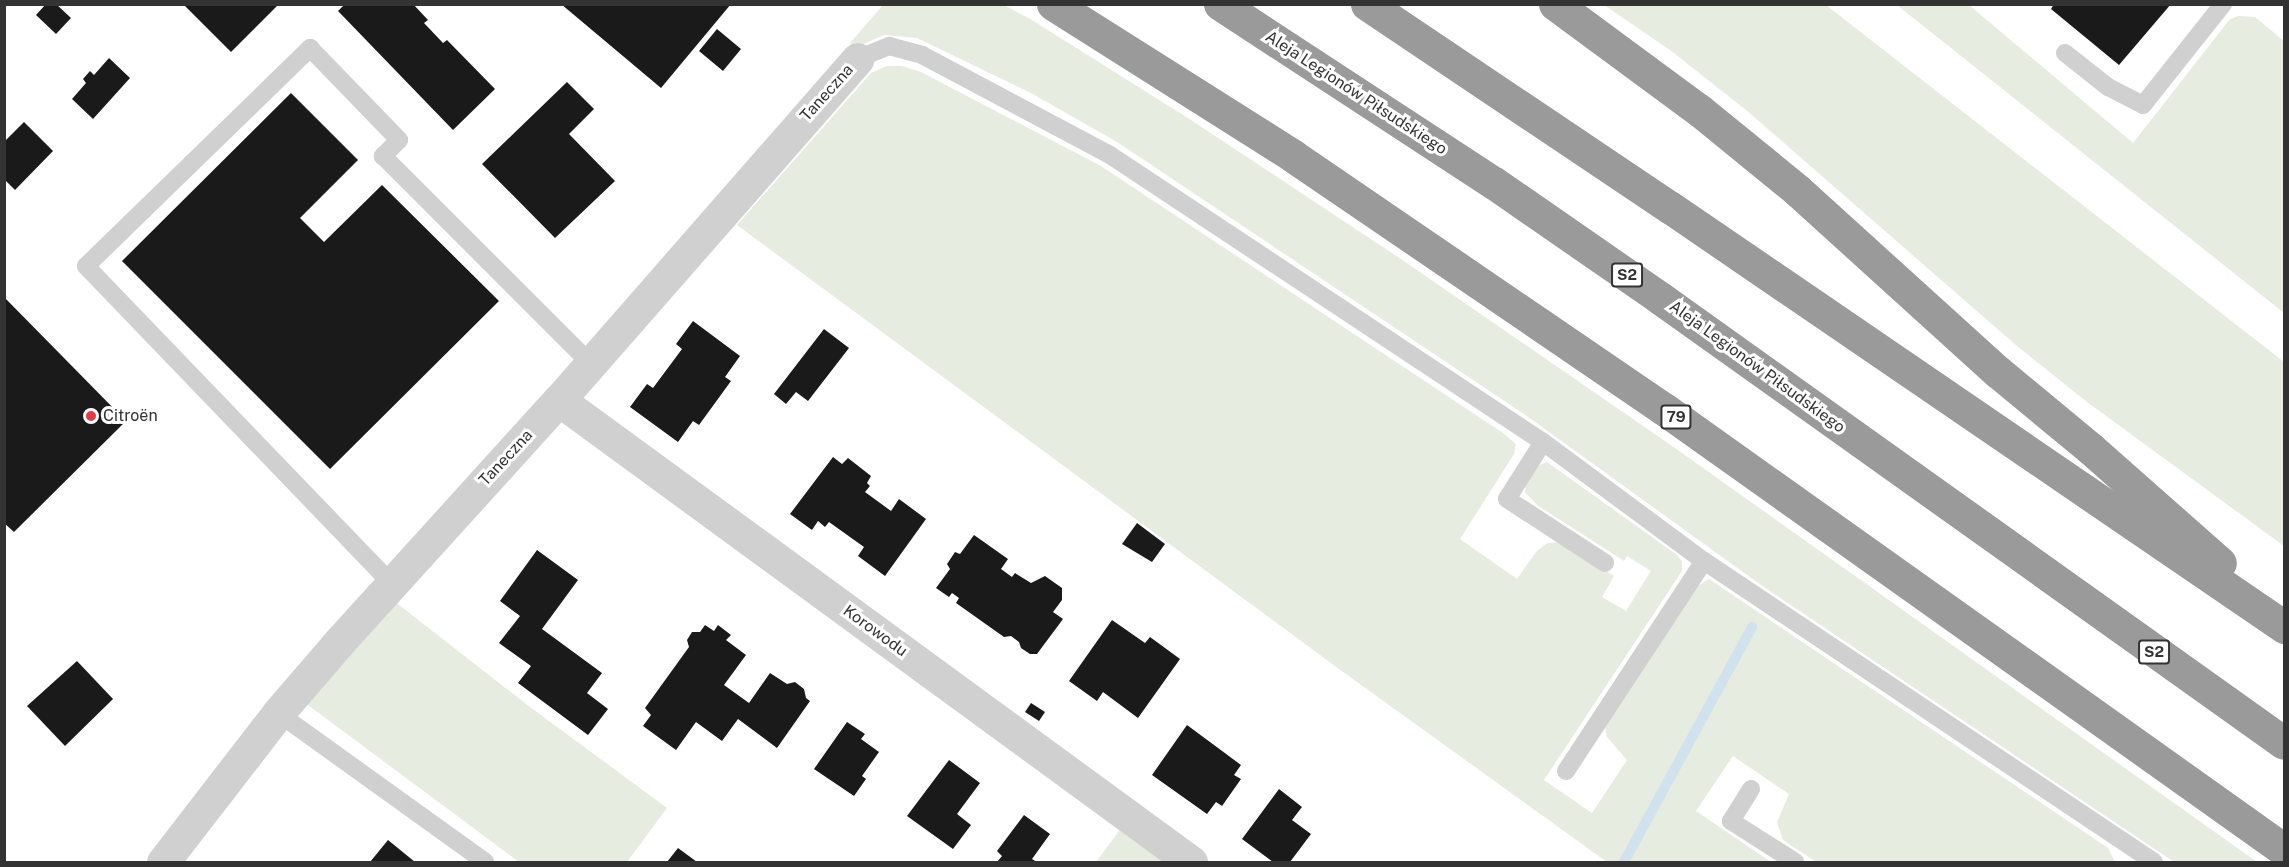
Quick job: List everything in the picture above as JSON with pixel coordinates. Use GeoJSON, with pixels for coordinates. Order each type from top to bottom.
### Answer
{"type":"FeatureCollection","features":[{"type":"Feature","properties":{"kind":"highway","name":"79"},"geometry":{"type":"LineString","coordinates":[[1053,4],[1312,169],[1655,402],[2284,850]]}},
{"type":"Feature","properties":{"kind":"highway","name":"Aleja Legionów Piłsudskiego"},"geometry":{"type":"LineString","coordinates":[[1220,4],[1494,183],[1660,298],[2284,743]]}},
{"type":"Feature","properties":{"kind":"highway"},"geometry":{"type":"LineString","coordinates":[[1367,4],[1671,208],[2284,627]]}},
{"type":"Feature","properties":{"kind":"highway"},"geometry":{"type":"LineString","coordinates":[[1555,4],[1699,110],[1797,190],[1998,372],[2142,493],[2284,620]]}},
{"type":"Feature","properties":{"kind":"street","name":"Taneczna"},"geometry":{"type":"LineString","coordinates":[[163,862],[278,713],[391,583],[560,400],[857,59]]}},
{"type":"Feature","properties":{"kind":"street","name":"Korowodu"},"geometry":{"type":"LineString","coordinates":[[560,400],[1191,862]]}},
{"type":"Feature","properties":{"kind":"lane"},"geometry":{"type":"LineString","coordinates":[[2065,54],[2108,87],[2143,105],[2223,4]]}},
{"type":"Feature","properties":{"kind":"lane"},"geometry":{"type":"LineString","coordinates":[[857,59],[889,46],[922,55],[1110,155],[1543,442],[1704,561],[2154,862]]}},
{"type":"Feature","properties":{"kind":"lane"},"geometry":{"type":"LineString","coordinates":[[391,583],[86,266],[310,48],[399,140],[382,156],[591,364]]}},
{"type":"Feature","properties":{"kind":"lane"},"geometry":{"type":"LineString","coordinates":[[1543,442],[1507,499],[1605,563]]}},
{"type":"Feature","properties":{"kind":"lane"},"geometry":{"type":"LineString","coordinates":[[1566,771],[1704,561]]}},
{"type":"Feature","properties":{"kind":"lane"},"geometry":{"type":"LineString","coordinates":[[278,713],[485,862]]}},
{"type":"Feature","properties":{"kind":"lane"},"geometry":{"type":"LineString","coordinates":[[1751,789],[1731,821],[1795,862]]}},
{"type":"Feature","properties":{"kind":"shaded area"},"geometry":{"type":"Polygon","coordinates":[[[883,5],[1004,5],[1032,20],[1191,120],[1401,259],[1675,448],[2257,862],[2174,862],[1761,585],[1524,414],[1117,142],[1031,93],[917,38],[884,35],[854,48],[850,43],[883,5]]]}},
{"type":"Feature","properties":{"kind":"shaded area"},"geometry":{"type":"Polygon","coordinates":[[[1604,5],[1826,5],[2284,362],[2284,546],[2087,402],[2017,346],[1746,110],[1670,50],[1604,5]]]}},
{"type":"Feature","properties":{"kind":"shaded area"},"geometry":{"type":"Polygon","coordinates":[[[1897,5],[1969,5],[2133,143],[2230,19],[2238,16],[2255,17],[2284,41],[2284,313],[1897,5]]]}},
{"type":"Feature","properties":{"kind":"shaded area"},"geometry":{"type":"Polygon","coordinates":[[[887,66],[902,66],[921,72],[1101,166],[1503,433],[1516,444],[1514,454],[1460,539],[1517,579],[1536,552],[1547,543],[1561,542],[1614,576],[1602,597],[1626,611],[1651,571],[1627,556],[1624,561],[1537,505],[1525,492],[1526,483],[1535,467],[1547,462],[1677,555],[1682,562],[1682,571],[1544,780],[1592,813],[1627,760],[1607,737],[1605,726],[1696,587],[1709,579],[2108,848],[2115,862],[1816,862],[1783,840],[1777,822],[1789,794],[1733,756],[1696,811],[1771,862],[1607,862],[1339,669],[737,225],[871,73],[887,66]]]}},
{"type":"Feature","properties":{"kind":"shaded area"},"geometry":{"type":"Polygon","coordinates":[[[394,601],[530,707],[667,808],[627,862],[519,862],[304,702],[394,601]]]}},
{"type":"Feature","properties":{"kind":"shaded area"},"geometry":{"type":"Polygon","coordinates":[[[1122,827],[1171,862],[1096,862],[1122,827]]]}},
{"type":"Feature","properties":{"kind":"building"},"geometry":{"type":"Polygon","coordinates":[[[46,4],[56,4],[71,18],[56,34],[36,15],[46,4]]]}},
{"type":"Feature","properties":{"kind":"building"},"geometry":{"type":"Polygon","coordinates":[[[183,4],[276,4],[277,6],[231,52],[183,4]]]}},
{"type":"Feature","properties":{"kind":"building"},"geometry":{"type":"Polygon","coordinates":[[[345,4],[413,4],[428,20],[424,23],[443,43],[447,40],[495,89],[453,130],[338,11],[345,4]]]}},
{"type":"Feature","properties":{"kind":"building"},"geometry":{"type":"Polygon","coordinates":[[[561,4],[731,4],[661,88],[561,4]]]}},
{"type":"Feature","properties":{"kind":"building"},"geometry":{"type":"Polygon","coordinates":[[[2054,4],[2171,4],[2119,65],[2051,9],[2054,4]]]}},
{"type":"Feature","properties":{"kind":"building"},"geometry":{"type":"Polygon","coordinates":[[[717,29],[741,49],[723,71],[699,51],[717,29]]]}},
{"type":"Feature","properties":{"kind":"building"},"geometry":{"type":"Polygon","coordinates":[[[109,58],[130,78],[93,119],[72,99],[86,83],[83,79],[90,71],[94,75],[109,58]]]}},
{"type":"Feature","properties":{"kind":"building"},"geometry":{"type":"Polygon","coordinates":[[[567,82],[594,109],[569,134],[615,181],[555,238],[482,164],[567,82]]]}},
{"type":"Feature","properties":{"kind":"building"},"geometry":{"type":"Polygon","coordinates":[[[291,93],[358,160],[300,218],[324,242],[382,185],[499,301],[330,469],[122,261],[291,93]]]}},
{"type":"Feature","properties":{"kind":"building"},"geometry":{"type":"Polygon","coordinates":[[[24,122],[53,151],[15,190],[4,179],[4,142],[24,122]]]}},
{"type":"Feature","properties":{"kind":"building"},"geometry":{"type":"Polygon","coordinates":[[[4,297],[126,421],[14,532],[4,523],[4,297]]]}},
{"type":"Feature","properties":{"kind":"building"},"geometry":{"type":"Polygon","coordinates":[[[693,321],[740,356],[725,377],[731,381],[699,425],[693,421],[678,442],[630,407],[647,384],[653,388],[682,349],[676,344],[693,321]]]}},
{"type":"Feature","properties":{"kind":"building"},"geometry":{"type":"Polygon","coordinates":[[[824,329],[849,348],[808,401],[796,392],[786,404],[774,394],[824,329]]]}},
{"type":"Feature","properties":{"kind":"building"},"geometry":{"type":"Polygon","coordinates":[[[833,457],[842,464],[848,458],[871,476],[867,483],[870,486],[865,492],[891,511],[899,499],[926,519],[885,576],[858,556],[864,547],[829,522],[825,527],[818,521],[812,530],[790,514],[833,457]]]}},
{"type":"Feature","properties":{"kind":"building"},"geometry":{"type":"Polygon","coordinates":[[[1137,523],[1165,544],[1152,562],[1122,544],[1137,523]]]}},
{"type":"Feature","properties":{"kind":"building"},"geometry":{"type":"Polygon","coordinates":[[[974,535],[1008,559],[1001,569],[1012,577],[1015,573],[1031,583],[1045,576],[1062,588],[1062,600],[1053,612],[1063,619],[1037,654],[1030,654],[1021,648],[1019,642],[1011,636],[1004,637],[956,603],[959,598],[952,593],[949,597],[936,588],[950,569],[947,564],[955,552],[960,554],[974,535]]]}},
{"type":"Feature","properties":{"kind":"building"},"geometry":{"type":"Polygon","coordinates":[[[537,550],[578,580],[542,629],[602,673],[587,693],[608,709],[588,735],[518,683],[531,666],[499,643],[520,616],[500,601],[537,550]]]}},
{"type":"Feature","properties":{"kind":"building"},"geometry":{"type":"Polygon","coordinates":[[[1112,620],[1145,643],[1150,637],[1180,659],[1138,718],[1103,692],[1097,701],[1069,681],[1112,620]]]}},
{"type":"Feature","properties":{"kind":"building"},"geometry":{"type":"Polygon","coordinates":[[[705,625],[714,631],[718,625],[731,635],[726,640],[746,655],[724,685],[749,703],[770,673],[787,684],[795,682],[804,689],[806,698],[810,701],[777,748],[738,719],[722,741],[696,722],[676,750],[643,726],[651,715],[645,708],[689,647],[687,640],[692,632],[700,632],[705,625]]]}},
{"type":"Feature","properties":{"kind":"building"},"geometry":{"type":"Polygon","coordinates":[[[77,661],[113,699],[65,746],[27,706],[77,661]]]}},
{"type":"Feature","properties":{"kind":"building"},"geometry":{"type":"Polygon","coordinates":[[[1031,703],[1045,712],[1039,721],[1025,712],[1031,703]]]}},
{"type":"Feature","properties":{"kind":"building"},"geometry":{"type":"Polygon","coordinates":[[[847,722],[865,734],[861,739],[879,752],[862,776],[866,779],[854,796],[814,769],[847,722]]]}},
{"type":"Feature","properties":{"kind":"building"},"geometry":{"type":"Polygon","coordinates":[[[1187,725],[1241,765],[1234,775],[1241,779],[1222,806],[1216,802],[1207,814],[1152,775],[1187,725]]]}},
{"type":"Feature","properties":{"kind":"building"},"geometry":{"type":"Polygon","coordinates":[[[949,760],[980,783],[957,814],[971,825],[953,849],[907,816],[949,760]]]}},
{"type":"Feature","properties":{"kind":"building"},"geometry":{"type":"Polygon","coordinates":[[[1279,789],[1302,807],[1292,820],[1311,834],[1290,862],[1273,862],[1242,839],[1279,789]]]}},
{"type":"Feature","properties":{"kind":"building"},"geometry":{"type":"Polygon","coordinates":[[[1024,815],[1050,834],[1032,859],[1037,862],[997,862],[1002,856],[997,851],[1024,815]]]}},
{"type":"Feature","properties":{"kind":"building"},"geometry":{"type":"Polygon","coordinates":[[[388,840],[415,862],[370,862],[388,840]]]}},
{"type":"Feature","properties":{"kind":"building"},"geometry":{"type":"Polygon","coordinates":[[[678,848],[697,862],[667,862],[678,848]]]}},
{"type":"Feature","properties":{"kind":"waterway"},"geometry":{"type":"LineString","coordinates":[[1624,862],[1752,627]]}},
{"type":"Feature","properties":{"kind":"place","name":"Citroën"},"geometry":{"type":"Point","coordinates":[91,416]}}]}
